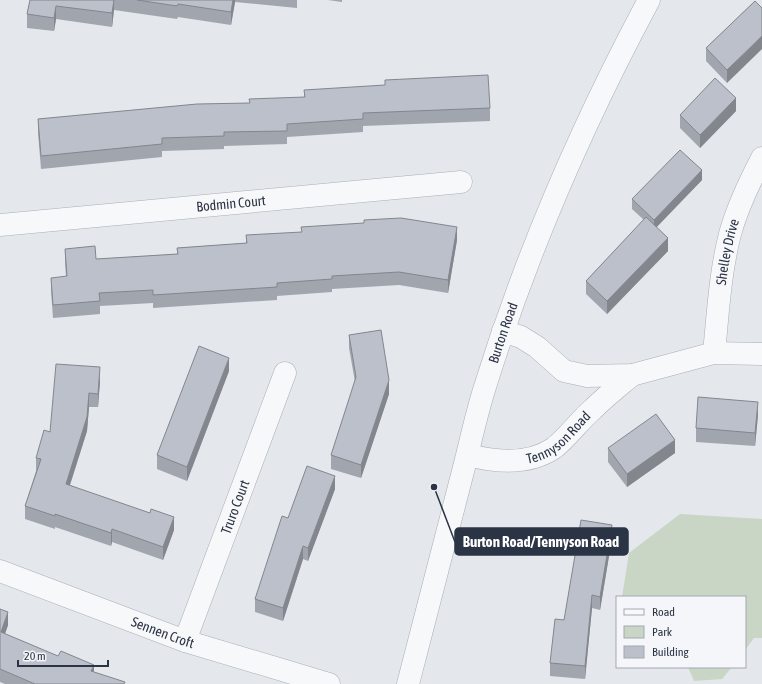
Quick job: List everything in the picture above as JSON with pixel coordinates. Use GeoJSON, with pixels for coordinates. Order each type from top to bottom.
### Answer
{"type":"FeatureCollection","features":[{"type":"Feature","properties":{"kind":"street","name":"Burton Road"},"geometry":{"type":"LineString","coordinates":[[408,684],[484,392],[503,331],[529,260],[568,163],[610,73],[649,0]]}},
{"type":"Feature","properties":{"kind":"street","name":"Shelley Drive"},"geometry":{"type":"LineString","coordinates":[[714,353],[721,281],[730,234],[754,173],[762,158]]}},
{"type":"Feature","properties":{"kind":"street","name":"Bodmin Court"},"geometry":{"type":"LineString","coordinates":[[0,225],[461,182]]}},
{"type":"Feature","properties":{"kind":"street","name":"Tennyson Road"},"geometry":{"type":"LineString","coordinates":[[503,331],[521,338],[537,347],[564,371],[587,376],[632,375],[714,353],[762,354]]}},
{"type":"Feature","properties":{"kind":"street","name":"Truro Court"},"geometry":{"type":"LineString","coordinates":[[186,641],[285,373]]}},
{"type":"Feature","properties":{"kind":"street","name":"Tennyson Road"},"geometry":{"type":"LineString","coordinates":[[468,455],[486,460],[512,461],[534,457],[554,448],[594,407],[632,375]]}},
{"type":"Feature","properties":{"kind":"street","name":"Sennen Croft"},"geometry":{"type":"LineString","coordinates":[[0,571],[186,641],[329,684]]}},
{"type":"Feature","properties":{"kind":"green space"},"geometry":{"type":"Polygon","coordinates":[[[680,514],[762,519],[762,638],[754,638],[746,649],[746,596],[622,596],[629,553],[680,514]]]}},
{"type":"Feature","properties":{"kind":"green space"},"geometry":{"type":"Polygon","coordinates":[[[688,668],[731,668],[722,679],[694,681],[688,668]]]}},
{"type":"Feature","properties":{"kind":"building"},"geometry":{"type":"Polygon","coordinates":[[[30,0],[114,0],[112,13],[56,6],[54,18],[27,14],[30,0]]]}},
{"type":"Feature","properties":{"kind":"building"},"geometry":{"type":"Polygon","coordinates":[[[137,0],[233,0],[231,12],[178,4],[177,6],[137,0]]]}},
{"type":"Feature","properties":{"kind":"building"},"geometry":{"type":"Polygon","coordinates":[[[755,1],[762,8],[762,36],[727,70],[706,48],[755,1]]]}},
{"type":"Feature","properties":{"kind":"building"},"geometry":{"type":"Polygon","coordinates":[[[488,75],[490,108],[363,113],[363,119],[287,124],[287,131],[224,132],[224,136],[162,138],[162,144],[41,156],[38,119],[197,104],[250,103],[249,99],[305,97],[304,90],[385,85],[385,80],[488,75]]]}},
{"type":"Feature","properties":{"kind":"building"},"geometry":{"type":"Polygon","coordinates":[[[715,78],[736,98],[700,135],[680,115],[715,78]]]}},
{"type":"Feature","properties":{"kind":"building"},"geometry":{"type":"Polygon","coordinates":[[[680,150],[702,170],[654,220],[632,199],[680,150]]]}},
{"type":"Feature","properties":{"kind":"building"},"geometry":{"type":"Polygon","coordinates":[[[646,217],[668,238],[607,301],[586,281],[646,217]]]}},
{"type":"Feature","properties":{"kind":"building"},"geometry":{"type":"Polygon","coordinates":[[[401,218],[457,227],[448,280],[399,272],[332,276],[332,279],[277,283],[277,287],[153,295],[153,290],[99,293],[100,301],[53,305],[51,278],[67,276],[65,249],[95,246],[96,259],[178,254],[177,248],[247,243],[246,235],[302,232],[301,227],[364,223],[364,220],[401,218]]]}},
{"type":"Feature","properties":{"kind":"building"},"geometry":{"type":"Polygon","coordinates":[[[381,330],[389,380],[361,465],[331,455],[356,377],[349,335],[381,330]]]}},
{"type":"Feature","properties":{"kind":"building"},"geometry":{"type":"Polygon","coordinates":[[[199,346],[229,358],[187,467],[157,455],[199,346]]]}},
{"type":"Feature","properties":{"kind":"building"},"geometry":{"type":"Polygon","coordinates":[[[56,364],[100,367],[98,394],[89,393],[87,417],[66,484],[150,513],[151,509],[174,517],[163,547],[112,529],[111,533],[55,514],[55,516],[25,506],[41,459],[36,458],[44,430],[50,432],[56,364]]]}},
{"type":"Feature","properties":{"kind":"building"},"geometry":{"type":"Polygon","coordinates":[[[698,397],[758,402],[755,433],[696,428],[698,397]]]}},
{"type":"Feature","properties":{"kind":"building"},"geometry":{"type":"Polygon","coordinates":[[[656,414],[675,440],[627,474],[608,448],[656,414]]]}},
{"type":"Feature","properties":{"kind":"building"},"geometry":{"type":"Polygon","coordinates":[[[307,466],[335,476],[308,548],[303,546],[283,608],[255,599],[282,516],[288,518],[307,466]]]}},
{"type":"Feature","properties":{"kind":"building"},"geometry":{"type":"Polygon","coordinates":[[[581,520],[612,525],[600,597],[592,595],[585,666],[550,663],[555,619],[564,620],[581,520]]]}},
{"type":"Feature","properties":{"kind":"building"},"geometry":{"type":"Polygon","coordinates":[[[0,609],[8,612],[1,632],[58,656],[61,651],[94,665],[91,671],[125,682],[124,684],[35,684],[0,669],[0,609]]]}},
{"type":"Feature","properties":{"kind":"place","name":"Burton Road/Tennyson Road"},"geometry":{"type":"Point","coordinates":[434,487]}}]}
